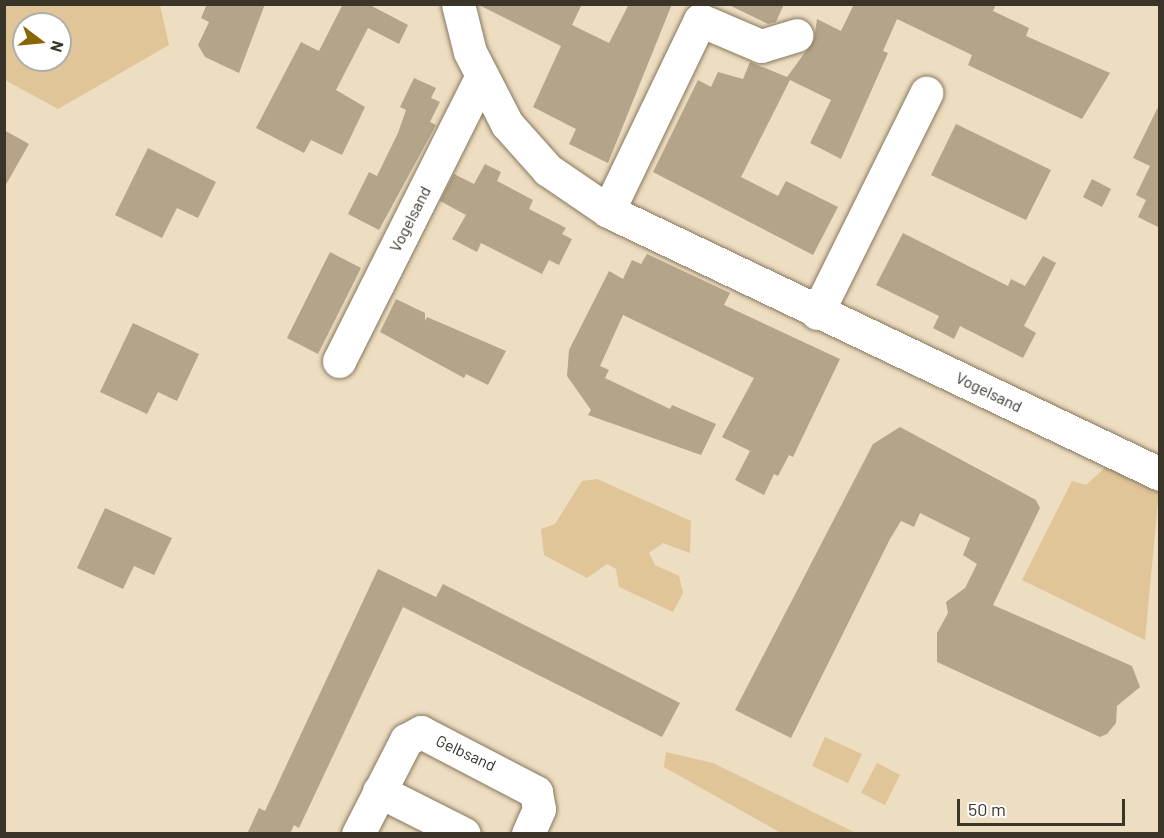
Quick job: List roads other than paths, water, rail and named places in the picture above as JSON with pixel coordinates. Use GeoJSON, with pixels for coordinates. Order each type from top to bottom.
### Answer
{"type":"FeatureCollection","features":[{"type":"Feature","properties":{"kind":"street","name":"Vogelsand"},"geometry":{"type":"LineString","coordinates":[[458,4],[481,78],[507,124],[548,170],[608,211],[817,313],[1160,474]]}},
{"type":"Feature","properties":{"kind":"street"},"geometry":{"type":"LineString","coordinates":[[608,211],[700,20],[761,46],[796,35]]}},
{"type":"Feature","properties":{"kind":"street","name":"Vogelsand"},"geometry":{"type":"LineString","coordinates":[[339,361],[481,78]]}},
{"type":"Feature","properties":{"kind":"street"},"geometry":{"type":"LineString","coordinates":[[817,313],[926,93]]}},
{"type":"Feature","properties":{"kind":"street","name":"Gelbsand"},"geometry":{"type":"LineString","coordinates":[[358,834],[406,740],[421,732],[536,792],[539,809],[528,834]]}},
{"type":"Feature","properties":{"kind":"street"},"geometry":{"type":"LineString","coordinates":[[379,791],[464,834]]}}]}
